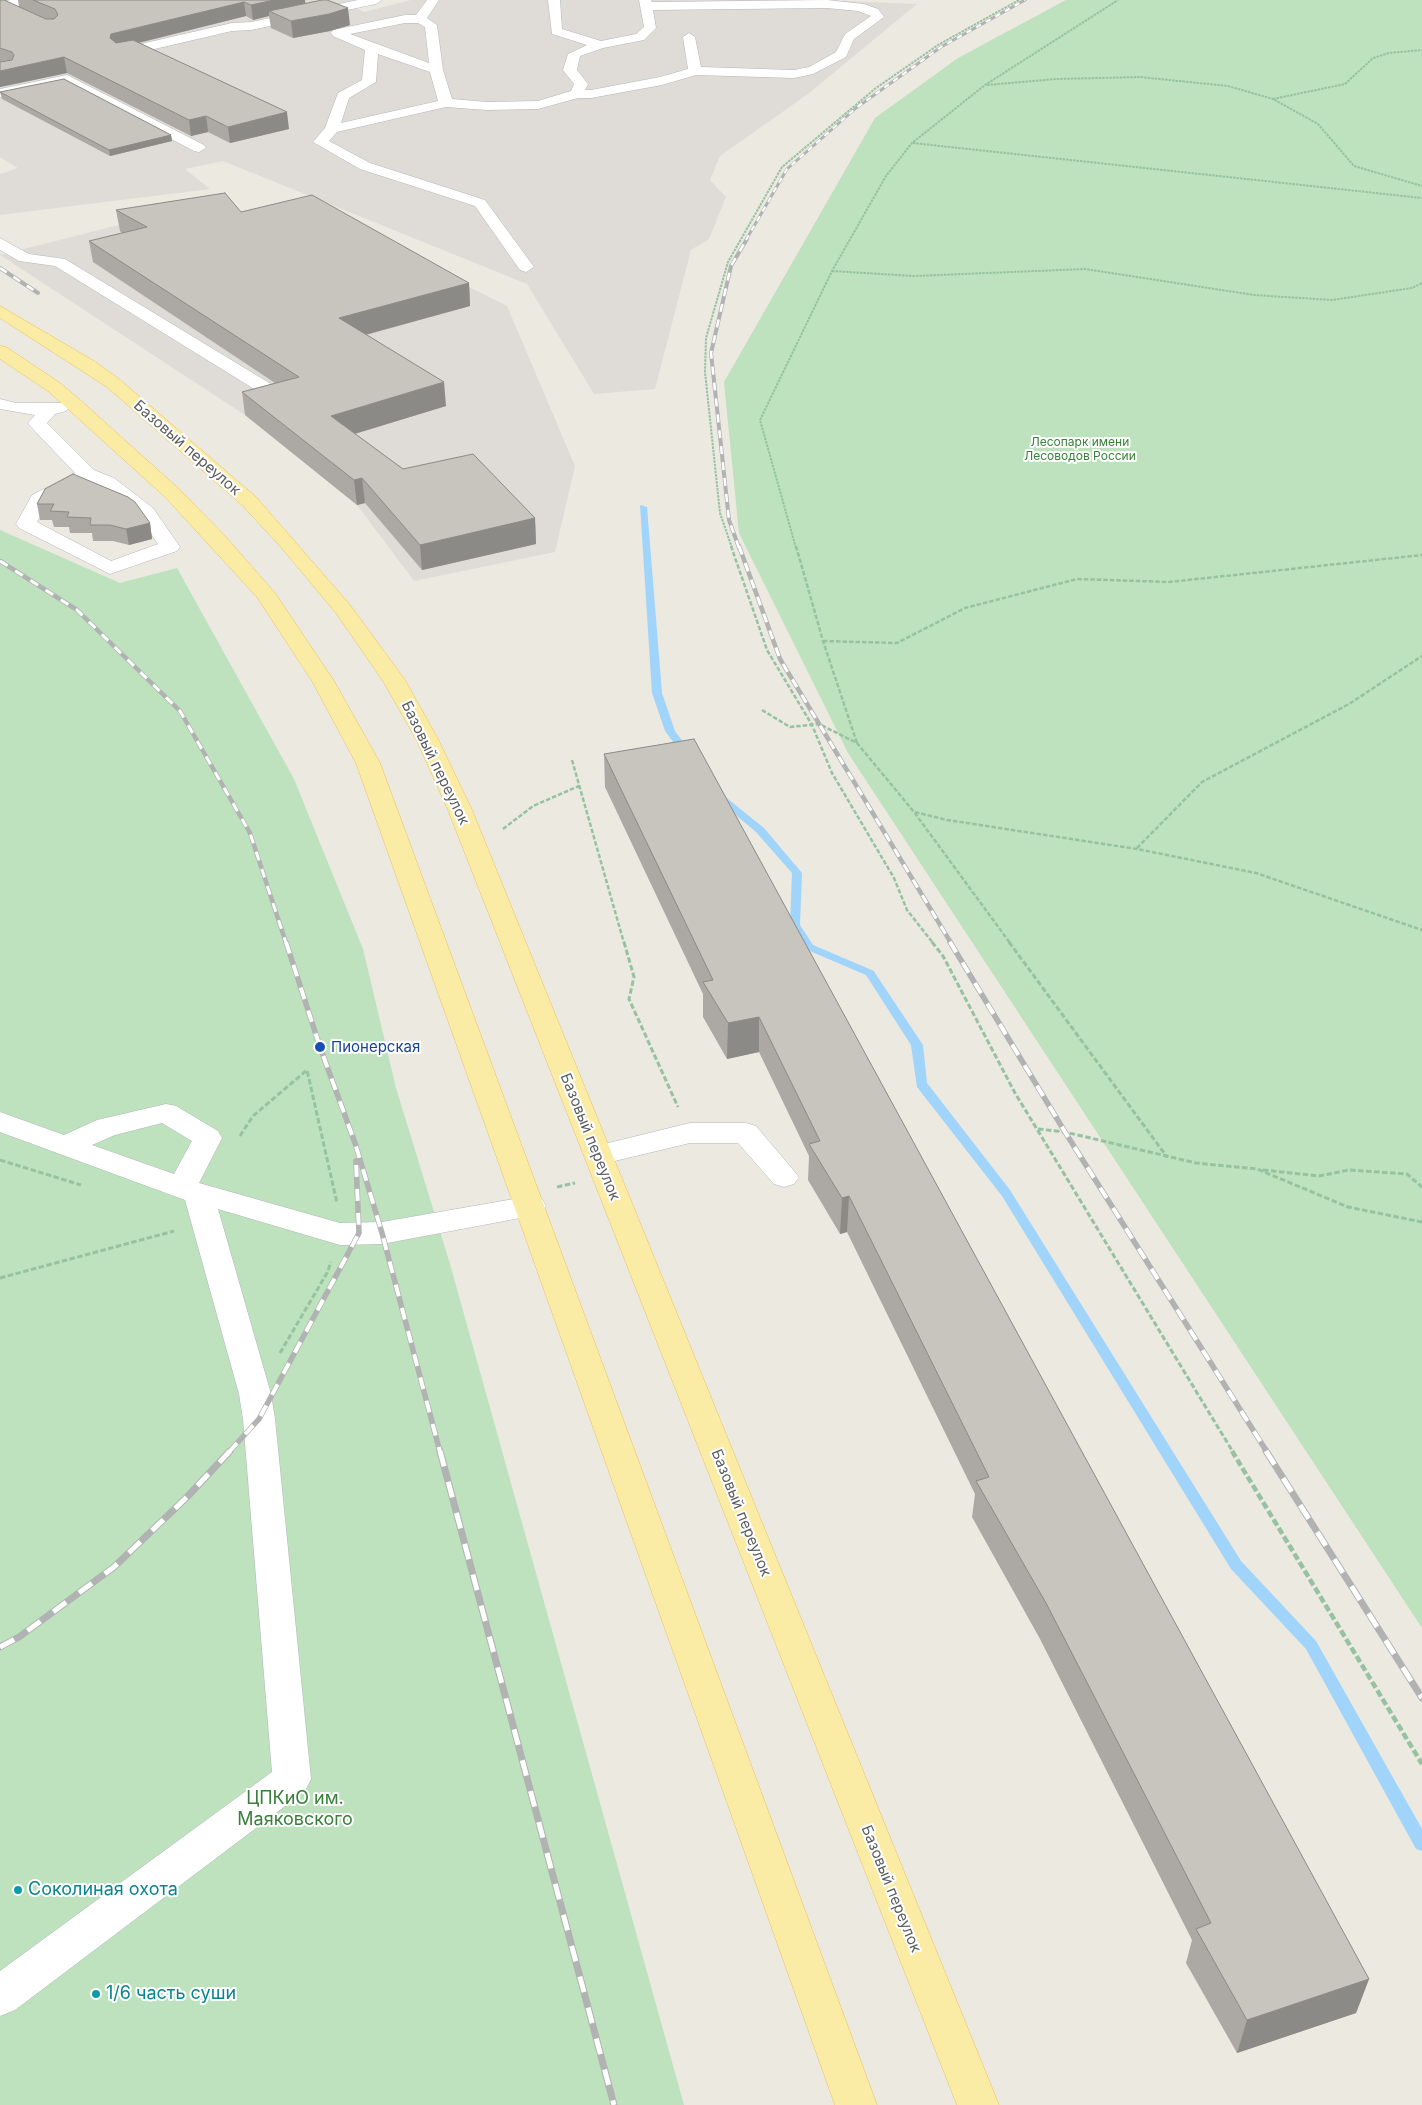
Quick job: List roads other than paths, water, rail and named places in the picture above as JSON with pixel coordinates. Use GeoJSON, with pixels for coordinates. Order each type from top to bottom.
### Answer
{"type":"FeatureCollection","features":[{"type":"Feature","properties":{"kind":"main road","name":"Базовый переулок"},"geometry":{"type":"LineString","coordinates":[[0,311],[88,365],[112,383],[249,501],[287,542],[343,609],[394,680],[428,741],[460,810],[978,2105]]}},
{"type":"Feature","properties":{"kind":"main road"},"geometry":{"type":"LineString","coordinates":[[0,351],[34,373],[61,407],[172,493],[218,540],[265,593],[323,681],[368,763],[856,2105]]}},
{"type":"Feature","properties":{"kind":"street"},"geometry":{"type":"LineString","coordinates":[[0,6],[28,0]]}},
{"type":"Feature","properties":{"kind":"street"},"geometry":{"type":"LineString","coordinates":[[120,53],[232,27],[251,26],[376,0]]}},
{"type":"Feature","properties":{"kind":"street"},"geometry":{"type":"LineString","coordinates":[[420,20],[433,0]]}},
{"type":"Feature","properties":{"kind":"street"},"geometry":{"type":"LineString","coordinates":[[554,0],[556,31],[600,45]]}},
{"type":"Feature","properties":{"kind":"street"},"geometry":{"type":"LineString","coordinates":[[332,129],[446,103],[487,106],[538,105],[577,94],[591,94],[694,72],[794,74],[813,70],[841,54],[849,38],[878,17],[874,12],[860,8],[827,4],[645,3],[650,28],[640,37],[600,45],[574,54],[570,70],[581,84],[577,94]]}},
{"type":"Feature","properties":{"kind":"street"},"geometry":{"type":"LineString","coordinates":[[0,6],[18,14]]}},
{"type":"Feature","properties":{"kind":"street"},"geometry":{"type":"LineString","coordinates":[[436,70],[372,48],[337,32],[406,19],[420,20],[431,25],[436,70],[446,103]]}},
{"type":"Feature","properties":{"kind":"street"},"geometry":{"type":"LineString","coordinates":[[689,36],[694,72]]}},
{"type":"Feature","properties":{"kind":"street"},"geometry":{"type":"LineString","coordinates":[[372,48],[369,82],[343,96],[332,129],[320,142],[365,166],[480,203],[526,267]]}},
{"type":"Feature","properties":{"kind":"street"},"geometry":{"type":"LineString","coordinates":[[0,93],[68,78],[199,148]]}},
{"type":"Feature","properties":{"kind":"street"},"geometry":{"type":"LineString","coordinates":[[7,247],[25,258],[59,262],[278,396]]}},
{"type":"Feature","properties":{"kind":"street"},"geometry":{"type":"LineString","coordinates":[[0,404],[16,408],[61,407]]}},
{"type":"Feature","properties":{"kind":"street"},"geometry":{"type":"LineString","coordinates":[[61,407],[37,423],[87,474],[107,482],[146,512],[170,546],[110,568],[26,524],[39,499],[87,474]]}},
{"type":"Feature","properties":{"kind":"street"},"geometry":{"type":"LineString","coordinates":[[0,1996],[292,1779],[259,1419],[255,1394],[197,1201],[208,1138],[166,1113],[107,1127],[66,1145]]}},
{"type":"Feature","properties":{"kind":"street"},"geometry":{"type":"LineString","coordinates":[[0,1122],[66,1145],[197,1201],[340,1234],[382,1233],[528,1200]]}},
{"type":"Feature","properties":{"kind":"street"},"geometry":{"type":"LineString","coordinates":[[602,1166],[690,1133],[746,1133],[784,1177]]}},
{"type":"Feature","properties":{"kind":"waterway"},"geometry":{"type":"LineString","coordinates":[[643,507],[657,693],[670,731],[686,753]]}},
{"type":"Feature","properties":{"kind":"waterway"},"geometry":{"type":"LineString","coordinates":[[720,797],[760,830],[797,873],[795,925],[809,947],[870,973],[917,1045],[921,1084],[1006,1193],[1236,1565],[1311,1645],[1422,1844]]}},
{"type":"Feature","properties":{"kind":"railway"},"geometry":{"type":"LineString","coordinates":[[746,240],[787,169],[856,108],[941,47],[1025,0]]}},
{"type":"Feature","properties":{"kind":"railway"},"geometry":{"type":"LineString","coordinates":[[739,548],[729,520],[711,353],[731,266],[747,239]]}},
{"type":"Feature","properties":{"kind":"railway"},"geometry":{"type":"LineString","coordinates":[[0,268],[38,293]]}},
{"type":"Feature","properties":{"kind":"railway"},"geometry":{"type":"LineString","coordinates":[[739,546],[780,659],[951,943]]}},
{"type":"Feature","properties":{"kind":"railway"},"geometry":{"type":"LineString","coordinates":[[0,561],[77,610],[180,711],[250,833],[286,943]]}},
{"type":"Feature","properties":{"kind":"railway"},"geometry":{"type":"LineString","coordinates":[[286,942],[320,1047],[355,1143],[382,1233],[440,1452]]}},
{"type":"Feature","properties":{"kind":"railway"},"geometry":{"type":"LineString","coordinates":[[950,942],[1065,1132],[1267,1452]]}},
{"type":"Feature","properties":{"kind":"railway"},"geometry":{"type":"LineString","coordinates":[[229,1452],[259,1419],[359,1233],[356,1161]]}},
{"type":"Feature","properties":{"kind":"railway"},"geometry":{"type":"LineString","coordinates":[[0,1647],[19,1637],[114,1567],[187,1497],[230,1451]]}},
{"type":"Feature","properties":{"kind":"railway"},"geometry":{"type":"LineString","coordinates":[[440,1451],[614,2105]]}},
{"type":"Feature","properties":{"kind":"railway"},"geometry":{"type":"LineString","coordinates":[[1266,1451],[1422,1698]]}},
{"type":"Feature","properties":{"kind":"place","name":"Пионерская"},"geometry":{"type":"Point","coordinates":[320,1047]}},
{"type":"Feature","properties":{"kind":"place","name":"Соколиная охота"},"geometry":{"type":"Point","coordinates":[18,1890]}},
{"type":"Feature","properties":{"kind":"place","name":"1/6 часть суши"},"geometry":{"type":"Point","coordinates":[96,1994]}},
{"type":"Feature","properties":{"kind":"park label","name":"Лесопарк имени Лесоводов России"},"geometry":{"type":"Point","coordinates":[1080,449]}},
{"type":"Feature","properties":{"kind":"park label","name":"ЦПКиО им. Маяковского"},"geometry":{"type":"Point","coordinates":[295,1809]}}]}
